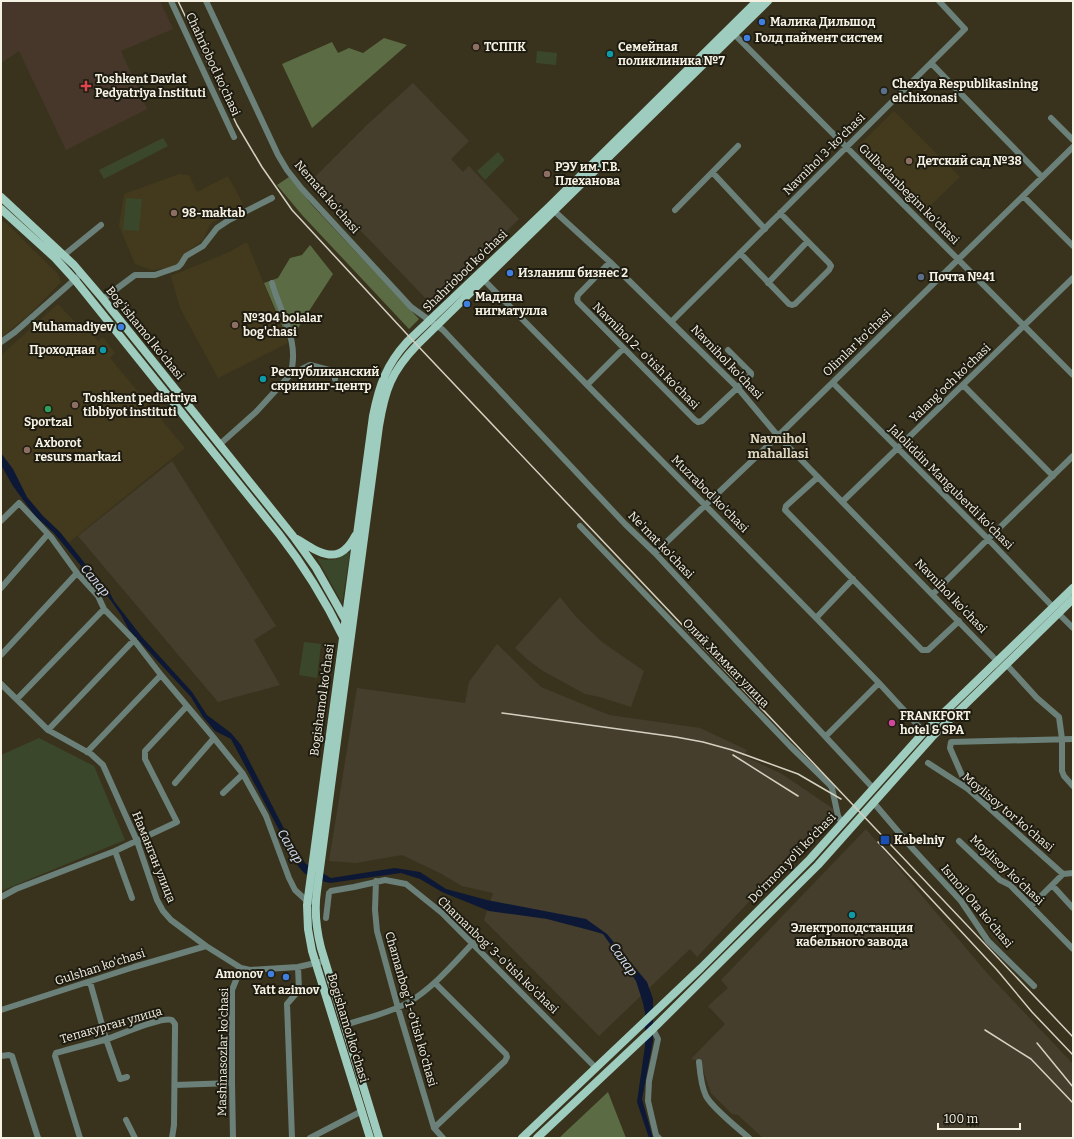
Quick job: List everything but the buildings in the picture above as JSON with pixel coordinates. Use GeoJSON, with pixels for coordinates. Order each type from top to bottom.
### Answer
{"type":"FeatureCollection","features":[{"type":"Feature","properties":{"kind":"main road","name":"Shahriobod ko'chasi"},"geometry":{"type":"LineString","coordinates":[[351,632],[352,594],[358,527],[374,416],[383,380],[389,365],[395,356],[434,323],[552,209],[731,32],[757,3],[768,1]]}},
{"type":"Feature","properties":{"kind":"main road","name":"Bog'ishamol ko'chasi"},"geometry":{"type":"LineString","coordinates":[[1,197],[64,255],[78,277],[159,385],[294,553],[310,576],[343,637]]}},
{"type":"Feature","properties":{"kind":"main road","name":"Bog'ishamol ko'chasi"},"geometry":{"type":"LineString","coordinates":[[1,210],[103,299],[293,536],[316,568],[351,632]]}},
{"type":"Feature","properties":{"kind":"main road","name":"Shahriobod ko'chasi"},"geometry":{"type":"LineString","coordinates":[[343,637],[345,620],[352,594],[385,393],[402,362],[434,323]]}},
{"type":"Feature","properties":{"kind":"main road"},"geometry":{"type":"LineString","coordinates":[[159,385],[166,379]]}},
{"type":"Feature","properties":{"kind":"main road"},"geometry":{"type":"LineString","coordinates":[[178,409],[185,403]]}},
{"type":"Feature","properties":{"kind":"main road"},"geometry":{"type":"LineString","coordinates":[[251,499],[258,493]]}},
{"type":"Feature","properties":{"kind":"main road"},"geometry":{"type":"LineString","coordinates":[[293,536],[317,552],[332,555],[348,547],[353,540],[358,527]]}},
{"type":"Feature","properties":{"kind":"main road","name":"Do‘rmon yo‘li ko‘chasi"},"geometry":{"type":"LineString","coordinates":[[522,1138],[671,998],[810,859],[924,732],[1056,610],[1073,588]]}},
{"type":"Feature","properties":{"kind":"main road","name":"Do‘rmon yo‘li ko‘chasi"},"geometry":{"type":"LineString","coordinates":[[1056,610],[1073,599]]}},
{"type":"Feature","properties":{"kind":"main road","name":"Bogishamol ko'chasi"},"geometry":{"type":"LineString","coordinates":[[338,700],[343,637],[351,632]]}},
{"type":"Feature","properties":{"kind":"main road","name":"Bogishamol ko'chasi"},"geometry":{"type":"LineString","coordinates":[[351,632],[338,700],[308,929],[316,962],[370,1138]]}},
{"type":"Feature","properties":{"kind":"main road","name":"Do‘rmon yo‘li ko‘chasi"},"geometry":{"type":"LineString","coordinates":[[537,1138],[653,1028],[818,865],[1001,661]]}},
{"type":"Feature","properties":{"kind":"main road","name":"Bogishamol ko'chasi"},"geometry":{"type":"LineString","coordinates":[[311,901],[325,960],[379,1138]]}},
{"type":"Feature","properties":{"kind":"main road"},"geometry":{"type":"LineString","coordinates":[[691,977],[698,984]]}},
{"type":"Feature","properties":{"kind":"street","name":"Chahriobod ko'chasi"},"geometry":{"type":"LineString","coordinates":[[171,1],[234,137]]}},
{"type":"Feature","properties":{"kind":"street","name":"Nemata ko'chasi"},"geometry":{"type":"LineString","coordinates":[[206,1],[278,154],[287,170],[307,195],[411,306],[434,323]]}},
{"type":"Feature","properties":{"kind":"street","name":"Navnihol 3-ko'chasi"},"geometry":{"type":"LineString","coordinates":[[671,322],[966,29],[939,1]]}},
{"type":"Feature","properties":{"kind":"street","name":"Gulbadanbegim ko'chasi"},"geometry":{"type":"LineString","coordinates":[[731,32],[1073,375]]}},
{"type":"Feature","properties":{"kind":"street"},"geometry":{"type":"LineString","coordinates":[[932,63],[1042,177]]}},
{"type":"Feature","properties":{"kind":"street"},"geometry":{"type":"LineString","coordinates":[[1051,118],[1073,140]]}},
{"type":"Feature","properties":{"kind":"street"},"geometry":{"type":"LineString","coordinates":[[675,210],[738,146]]}},
{"type":"Feature","properties":{"kind":"street","name":"Olimlar ko'chasi"},"geometry":{"type":"LineString","coordinates":[[655,553],[706,506],[833,383],[1073,147]]}},
{"type":"Feature","properties":{"kind":"street"},"geometry":{"type":"LineString","coordinates":[[713,173],[765,228]]}},
{"type":"Feature","properties":{"kind":"street"},"geometry":{"type":"LineString","coordinates":[[1023,196],[1073,246]]}},
{"type":"Feature","properties":{"kind":"street"},"geometry":{"type":"LineString","coordinates":[[103,299],[135,275],[155,275],[178,267],[186,256],[203,246],[217,228],[272,198]]}},
{"type":"Feature","properties":{"kind":"street","name":"Navnihol ko'chasi"},"geometry":{"type":"LineString","coordinates":[[552,209],[610,262],[737,387],[778,436],[842,502],[959,621],[1037,698],[1059,717],[1062,739],[1062,772],[1073,786]]}},
{"type":"Feature","properties":{"kind":"street"},"geometry":{"type":"LineString","coordinates":[[740,253],[788,304],[792,305],[795,304],[830,270],[831,266],[829,263],[780,214]]}},
{"type":"Feature","properties":{"kind":"street"},"geometry":{"type":"LineString","coordinates":[[64,255],[101,225]]}},
{"type":"Feature","properties":{"kind":"street"},"geometry":{"type":"LineString","coordinates":[[768,283],[807,242]]}},
{"type":"Feature","properties":{"kind":"street","name":"Navnihol 2- o'tish ko'chasi"},"geometry":{"type":"LineString","coordinates":[[610,262],[578,295],[576,299],[623,349],[694,420],[698,422],[702,421],[751,375],[751,372],[728,350]]}},
{"type":"Feature","properties":{"kind":"street"},"geometry":{"type":"LineString","coordinates":[[1,342],[15,332],[78,277]]}},
{"type":"Feature","properties":{"kind":"street","name":"Muzrabod ko'chasi"},"geometry":{"type":"LineString","coordinates":[[481,277],[816,618],[924,732]]}},
{"type":"Feature","properties":{"kind":"street","name":"Yalang'och ko'chasi"},"geometry":{"type":"LineString","coordinates":[[842,502],[1073,278]]}},
{"type":"Feature","properties":{"kind":"street"},"geometry":{"type":"LineString","coordinates":[[272,283],[286,323],[293,349],[293,366],[290,375]]}},
{"type":"Feature","properties":{"kind":"street","name":"Ne'mat ko'chasi"},"geometry":{"type":"LineString","coordinates":[[434,323],[625,524],[655,553],[873,788]]}},
{"type":"Feature","properties":{"kind":"street"},"geometry":{"type":"LineString","coordinates":[[587,385],[623,349]]}},
{"type":"Feature","properties":{"kind":"street"},"geometry":{"type":"LineString","coordinates":[[219,445],[256,412],[290,375],[310,365],[333,371],[336,373],[335,379]]}},
{"type":"Feature","properties":{"kind":"street","name":"Jaloliddin Manguberdi ko'chasi"},"geometry":{"type":"LineString","coordinates":[[833,383],[988,539],[1073,628]]}},
{"type":"Feature","properties":{"kind":"street"},"geometry":{"type":"LineString","coordinates":[[963,385],[1053,476]]}},
{"type":"Feature","properties":{"kind":"street"},"geometry":{"type":"LineString","coordinates":[[933,594],[1073,456]]}},
{"type":"Feature","properties":{"kind":"street"},"geometry":{"type":"LineString","coordinates":[[818,477],[786,506],[785,510],[922,650],[928,650],[959,621]]}},
{"type":"Feature","properties":{"kind":"street"},"geometry":{"type":"LineString","coordinates":[[1,521],[19,503],[48,534],[77,573],[98,596],[104,610],[134,640],[243,774],[266,816],[289,878],[295,890],[311,901]]}},
{"type":"Feature","properties":{"kind":"street","name":"Олий Химмат улица"},"geometry":{"type":"LineString","coordinates":[[580,526],[790,746],[830,785],[838,816],[842,823]]}},
{"type":"Feature","properties":{"kind":"street"},"geometry":{"type":"LineString","coordinates":[[1,588],[48,534]]}},
{"type":"Feature","properties":{"kind":"street"},"geometry":{"type":"LineString","coordinates":[[1,655],[77,573]]}},
{"type":"Feature","properties":{"kind":"street"},"geometry":{"type":"LineString","coordinates":[[816,618],[853,579]]}},
{"type":"Feature","properties":{"kind":"street"},"geometry":{"type":"LineString","coordinates":[[17,699],[104,610]]}},
{"type":"Feature","properties":{"kind":"street"},"geometry":{"type":"LineString","coordinates":[[48,730],[134,640]]}},
{"type":"Feature","properties":{"kind":"street"},"geometry":{"type":"LineString","coordinates":[[87,752],[161,675]]}},
{"type":"Feature","properties":{"kind":"street"},"geometry":{"type":"LineString","coordinates":[[826,736],[879,683]]}},
{"type":"Feature","properties":{"kind":"street","name":"Наманган улица"},"geometry":{"type":"LineString","coordinates":[[1,684],[48,730],[96,757],[103,765],[137,841],[157,900],[163,911],[171,920],[206,946],[241,968],[250,970],[298,967],[325,960]]}},
{"type":"Feature","properties":{"kind":"street"},"geometry":{"type":"LineString","coordinates":[[1,897],[16,889],[115,851],[177,822],[145,759],[145,751],[187,706]]}},
{"type":"Feature","properties":{"kind":"street"},"geometry":{"type":"LineString","coordinates":[[175,783],[214,738]]}},
{"type":"Feature","properties":{"kind":"street"},"geometry":{"type":"LineString","coordinates":[[968,789],[950,748],[951,742],[1073,739]]}},
{"type":"Feature","properties":{"kind":"street","name":"Moylisoy tor ko'chasi"},"geometry":{"type":"LineString","coordinates":[[928,763],[968,789],[1062,874]]}},
{"type":"Feature","properties":{"kind":"street"},"geometry":{"type":"LineString","coordinates":[[223,794],[243,774]]}},
{"type":"Feature","properties":{"kind":"street","name":"Ismoil Ota koʻchasi"},"geometry":{"type":"LineString","coordinates":[[873,802],[913,849],[961,901],[988,940],[1034,986]]}},
{"type":"Feature","properties":{"kind":"street","name":"Moylisoy koʻchasi"},"geometry":{"type":"LineString","coordinates":[[959,841],[1000,880],[1010,885],[1073,949]]}},
{"type":"Feature","properties":{"kind":"street"},"geometry":{"type":"LineString","coordinates":[[115,851],[132,898]]}},
{"type":"Feature","properties":{"kind":"street"},"geometry":{"type":"LineString","coordinates":[[1031,906],[1062,874],[1073,873]]}},
{"type":"Feature","properties":{"kind":"street","name":"Chamanbog' 3-o'tish ko'chasi"},"geometry":{"type":"LineString","coordinates":[[326,918],[329,893],[331,891],[354,888],[376,881],[385,880],[406,884],[442,913],[473,943],[596,1068]]}},
{"type":"Feature","properties":{"kind":"street","name":"Chamanbog' 1-o'tish ko'chasi"},"geometry":{"type":"LineString","coordinates":[[376,881],[375,910],[377,932],[434,1128],[443,1138]]}},
{"type":"Feature","properties":{"kind":"street"},"geometry":{"type":"LineString","coordinates":[[1052,885],[1073,908]]}},
{"type":"Feature","properties":{"kind":"street"},"geometry":{"type":"LineString","coordinates":[[345,1025],[398,1008],[410,1002],[435,983],[473,943]]}},
{"type":"Feature","properties":{"kind":"street","name":"Gulshan ko'chasi"},"geometry":{"type":"LineString","coordinates":[[1,1010],[206,946]]}},
{"type":"Feature","properties":{"kind":"street"},"geometry":{"type":"LineString","coordinates":[[292,1138],[287,1004],[299,990],[298,967]]}},
{"type":"Feature","properties":{"kind":"street","name":"Mashinasozlar ko'chasi"},"geometry":{"type":"LineString","coordinates":[[233,1138],[232,990],[241,968]]}},
{"type":"Feature","properties":{"kind":"street"},"geometry":{"type":"LineString","coordinates":[[90,982],[106,1039],[120,1079],[127,1077]]}},
{"type":"Feature","properties":{"kind":"street"},"geometry":{"type":"LineString","coordinates":[[434,1128],[505,1061],[507,1057],[506,1054],[435,983]]}},
{"type":"Feature","properties":{"kind":"street","name":"Тепакурган улица"},"geometry":{"type":"LineString","coordinates":[[80,1138],[55,1056],[56,1053],[169,1019],[175,1024],[174,1125],[172,1138]]}},
{"type":"Feature","properties":{"kind":"street"},"geometry":{"type":"LineString","coordinates":[[653,1028],[658,1039],[649,1080],[648,1101],[656,1135],[659,1138]]}},
{"type":"Feature","properties":{"kind":"street"},"geometry":{"type":"LineString","coordinates":[[1,1056],[12,1056],[38,1138]]}},
{"type":"Feature","properties":{"kind":"street"},"geometry":{"type":"LineString","coordinates":[[699,1062],[703,1087],[709,1101],[750,1138]]}},
{"type":"Feature","properties":{"kind":"street"},"geometry":{"type":"LineString","coordinates":[[175,1085],[232,1083]]}},
{"type":"Feature","properties":{"kind":"street"},"geometry":{"type":"LineString","coordinates":[[310,1138],[362,1111]]}},
{"type":"Feature","properties":{"kind":"street"},"geometry":{"type":"LineString","coordinates":[[126,1120],[135,1138]]}},
{"type":"Feature","properties":{"kind":"shaded area","name":"Toshkent Davlat Pedyatriya Instituti"},"geometry":{"type":"Polygon","coordinates":[[[1,1],[160,1],[173,29],[121,51],[147,109],[66,150],[19,51],[1,63],[1,1]]]}},
{"type":"Feature","properties":{"kind":"shaded area"},"geometry":{"type":"Polygon","coordinates":[[[413,83],[469,141],[451,159],[463,172],[469,166],[519,219],[431,304],[312,180],[368,124],[413,83]]]}},
{"type":"Feature","properties":{"kind":"shaded area","name":"Детский сад №38"},"geometry":{"type":"Polygon","coordinates":[[[894,111],[960,177],[924,212],[859,145],[894,111]]]}},
{"type":"Feature","properties":{"kind":"shaded area","name":"98-maktab"},"geometry":{"type":"Polygon","coordinates":[[[179,174],[189,175],[197,192],[228,176],[243,204],[211,223],[203,240],[188,251],[175,267],[152,270],[135,264],[119,226],[124,194],[179,174]]]}},
{"type":"Feature","properties":{"kind":"shaded area"},"geometry":{"type":"Polygon","coordinates":[[[1,220],[7,224],[58,274],[61,282],[34,310],[1,338],[1,220]]]}},
{"type":"Feature","properties":{"kind":"shaded area","name":"№304 bolalar bog'chasi"},"geometry":{"type":"Polygon","coordinates":[[[247,242],[288,343],[218,378],[180,308],[171,276],[229,252],[247,242]]]}},
{"type":"Feature","properties":{"kind":"shaded area","name":"Toshkent pediatriya tibbiyot instituti"},"geometry":{"type":"Polygon","coordinates":[[[58,304],[75,322],[83,323],[98,341],[103,337],[115,353],[110,358],[185,448],[67,544],[40,516],[1,461],[1,355],[58,304]]]}},
{"type":"Feature","properties":{"kind":"shaded area"},"geometry":{"type":"Polygon","coordinates":[[[172,461],[276,626],[254,640],[280,685],[218,702],[78,536],[172,461]]]}},
{"type":"Feature","properties":{"kind":"shaded area"},"geometry":{"type":"Polygon","coordinates":[[[560,597],[577,618],[602,642],[644,671],[631,707],[585,694],[543,671],[515,648],[560,597]]]}},
{"type":"Feature","properties":{"kind":"shaded area"},"geometry":{"type":"Polygon","coordinates":[[[497,644],[541,687],[609,715],[700,728],[747,750],[744,756],[782,774],[835,810],[697,957],[690,949],[599,1036],[484,920],[493,893],[462,886],[440,873],[402,855],[356,863],[329,861],[357,688],[465,703],[469,682],[497,644]]]}},
{"type":"Feature","properties":{"kind":"shaded area"},"geometry":{"type":"Polygon","coordinates":[[[866,829],[986,972],[1073,1064],[1073,1138],[763,1138],[738,1115],[732,1114],[711,1093],[700,1061],[691,1059],[725,1024],[708,1006],[728,988],[721,980],[866,829]]]}},
{"type":"Feature","properties":{"kind":"green space"},"geometry":{"type":"Polygon","coordinates":[[[384,38],[407,45],[312,128],[282,64],[332,42],[338,53],[349,48],[363,53],[384,38]]]}},
{"type":"Feature","properties":{"kind":"green space"},"geometry":{"type":"Polygon","coordinates":[[[537,51],[557,53],[556,65],[536,63],[537,51]]]}},
{"type":"Feature","properties":{"kind":"green space"},"geometry":{"type":"Polygon","coordinates":[[[163,138],[168,146],[104,179],[99,170],[163,138]]]}},
{"type":"Feature","properties":{"kind":"green space"},"geometry":{"type":"Polygon","coordinates":[[[498,152],[505,160],[485,180],[477,171],[498,152]]]}},
{"type":"Feature","properties":{"kind":"green space"},"geometry":{"type":"Polygon","coordinates":[[[289,177],[312,205],[419,319],[409,329],[302,215],[277,185],[289,177]]]}},
{"type":"Feature","properties":{"kind":"green space"},"geometry":{"type":"Polygon","coordinates":[[[126,198],[142,199],[139,231],[123,230],[126,198]]]}},
{"type":"Feature","properties":{"kind":"green space"},"geometry":{"type":"Polygon","coordinates":[[[310,245],[333,274],[289,342],[264,283],[278,278],[290,258],[302,255],[310,245]]]}},
{"type":"Feature","properties":{"kind":"green space"},"geometry":{"type":"Polygon","coordinates":[[[345,553],[350,553],[342,603],[317,558],[332,560],[339,558],[345,553]]]}},
{"type":"Feature","properties":{"kind":"green space"},"geometry":{"type":"Polygon","coordinates":[[[304,642],[321,644],[317,678],[299,675],[304,642]]]}},
{"type":"Feature","properties":{"kind":"green space"},"geometry":{"type":"Polygon","coordinates":[[[39,738],[94,766],[125,840],[1,891],[1,755],[39,738]]]}},
{"type":"Feature","properties":{"kind":"green space"},"geometry":{"type":"Polygon","coordinates":[[[608,1092],[626,1138],[559,1138],[608,1092]]]}},
{"type":"Feature","properties":{"kind":"water","name":"Салар"},"geometry":{"type":"Polygon","coordinates":[[[1,453],[13,469],[27,497],[43,516],[60,532],[98,580],[108,589],[114,601],[142,637],[192,692],[207,715],[231,733],[241,745],[296,852],[306,864],[331,878],[395,868],[420,872],[446,889],[487,900],[586,919],[607,934],[647,982],[653,999],[653,1041],[642,1099],[653,1138],[649,1138],[637,1102],[645,1046],[645,1013],[643,1003],[636,981],[603,934],[547,919],[489,911],[442,892],[420,879],[401,873],[330,883],[317,880],[304,873],[298,866],[231,739],[215,731],[203,717],[191,697],[129,630],[121,615],[107,595],[96,584],[54,533],[35,516],[13,486],[1,465],[1,453]]]}},
{"type":"Feature","properties":{"kind":"railway"},"geometry":{"type":"LineString","coordinates":[[178,1],[237,125],[262,167],[292,210],[417,345],[1073,1037]]}},
{"type":"Feature","properties":{"kind":"railway"},"geometry":{"type":"LineString","coordinates":[[502,713],[703,742],[732,750],[798,774],[841,799]]}},
{"type":"Feature","properties":{"kind":"railway"},"geometry":{"type":"LineString","coordinates":[[733,755],[798,796]]}},
{"type":"Feature","properties":{"kind":"railway"},"geometry":{"type":"LineString","coordinates":[[878,842],[997,970],[1032,1012],[1073,1055]]}},
{"type":"Feature","properties":{"kind":"railway"},"geometry":{"type":"LineString","coordinates":[[985,1030],[1031,1059],[1073,1103]]}},
{"type":"Feature","properties":{"kind":"railway"},"geometry":{"type":"LineString","coordinates":[[1037,1043],[1073,1087]]}},
{"type":"Feature","properties":{"kind":"place","name":"Малика Дильшод"},"geometry":{"type":"Point","coordinates":[762,22]}},
{"type":"Feature","properties":{"kind":"place","name":"Голд паймент систем"},"geometry":{"type":"Point","coordinates":[747,38]}},
{"type":"Feature","properties":{"kind":"place","name":"ТСППК"},"geometry":{"type":"Point","coordinates":[476,47]}},
{"type":"Feature","properties":{"kind":"place","name":"Cемейная поликлиника №7"},"geometry":{"type":"Point","coordinates":[610,54]}},
{"type":"Feature","properties":{"kind":"place","name":"Toshkent Davlat Pedyatriya Instituti"},"geometry":{"type":"Point","coordinates":[86,86]}},
{"type":"Feature","properties":{"kind":"place","name":"Chexiya Respublikasining elchixonasi"},"geometry":{"type":"Point","coordinates":[884,91]}},
{"type":"Feature","properties":{"kind":"place","name":"Детский сад №38"},"geometry":{"type":"Point","coordinates":[909,161]}},
{"type":"Feature","properties":{"kind":"place","name":"РЭУ им. Г.В. Плеханова"},"geometry":{"type":"Point","coordinates":[547,174]}},
{"type":"Feature","properties":{"kind":"place","name":"98-maktab"},"geometry":{"type":"Point","coordinates":[174,213]}},
{"type":"Feature","properties":{"kind":"place","name":"Изланиш бизнес 2"},"geometry":{"type":"Point","coordinates":[510,273]}},
{"type":"Feature","properties":{"kind":"place","name":"Почта №41"},"geometry":{"type":"Point","coordinates":[921,277]}},
{"type":"Feature","properties":{"kind":"place","name":"Мадина нигматулла"},"geometry":{"type":"Point","coordinates":[467,304]}},
{"type":"Feature","properties":{"kind":"place","name":"№304 bolalar bog'chasi"},"geometry":{"type":"Point","coordinates":[235,325]}},
{"type":"Feature","properties":{"kind":"place","name":"Muhamadiyev"},"geometry":{"type":"Point","coordinates":[121,327]}},
{"type":"Feature","properties":{"kind":"place","name":"Проходная"},"geometry":{"type":"Point","coordinates":[103,350]}},
{"type":"Feature","properties":{"kind":"place","name":"Республиканский скрининг-центр"},"geometry":{"type":"Point","coordinates":[263,379]}},
{"type":"Feature","properties":{"kind":"place","name":"Toshkent pediatriya tibbiyot instituti"},"geometry":{"type":"Point","coordinates":[75,405]}},
{"type":"Feature","properties":{"kind":"place","name":"Sportzal"},"geometry":{"type":"Point","coordinates":[48,409]}},
{"type":"Feature","properties":{"kind":"place","name":"Axborot resurs markazi"},"geometry":{"type":"Point","coordinates":[27,450]}},
{"type":"Feature","properties":{"kind":"place","name":"FRANKFORT hotel & SPA"},"geometry":{"type":"Point","coordinates":[892,723]}},
{"type":"Feature","properties":{"kind":"place","name":"Kabelniy"},"geometry":{"type":"Point","coordinates":[885,840]}},
{"type":"Feature","properties":{"kind":"place","name":"Электроподстанция кабельного завода"},"geometry":{"type":"Point","coordinates":[852,915]}},
{"type":"Feature","properties":{"kind":"place","name":"Amonov"},"geometry":{"type":"Point","coordinates":[271,974]}},
{"type":"Feature","properties":{"kind":"place","name":"Yatt azimov"},"geometry":{"type":"Point","coordinates":[286,977]}},
{"type":"Feature","properties":{"kind":"district","name":"Navnihol mahallasi"},"geometry":{"type":"Point","coordinates":[778,446]}}]}
